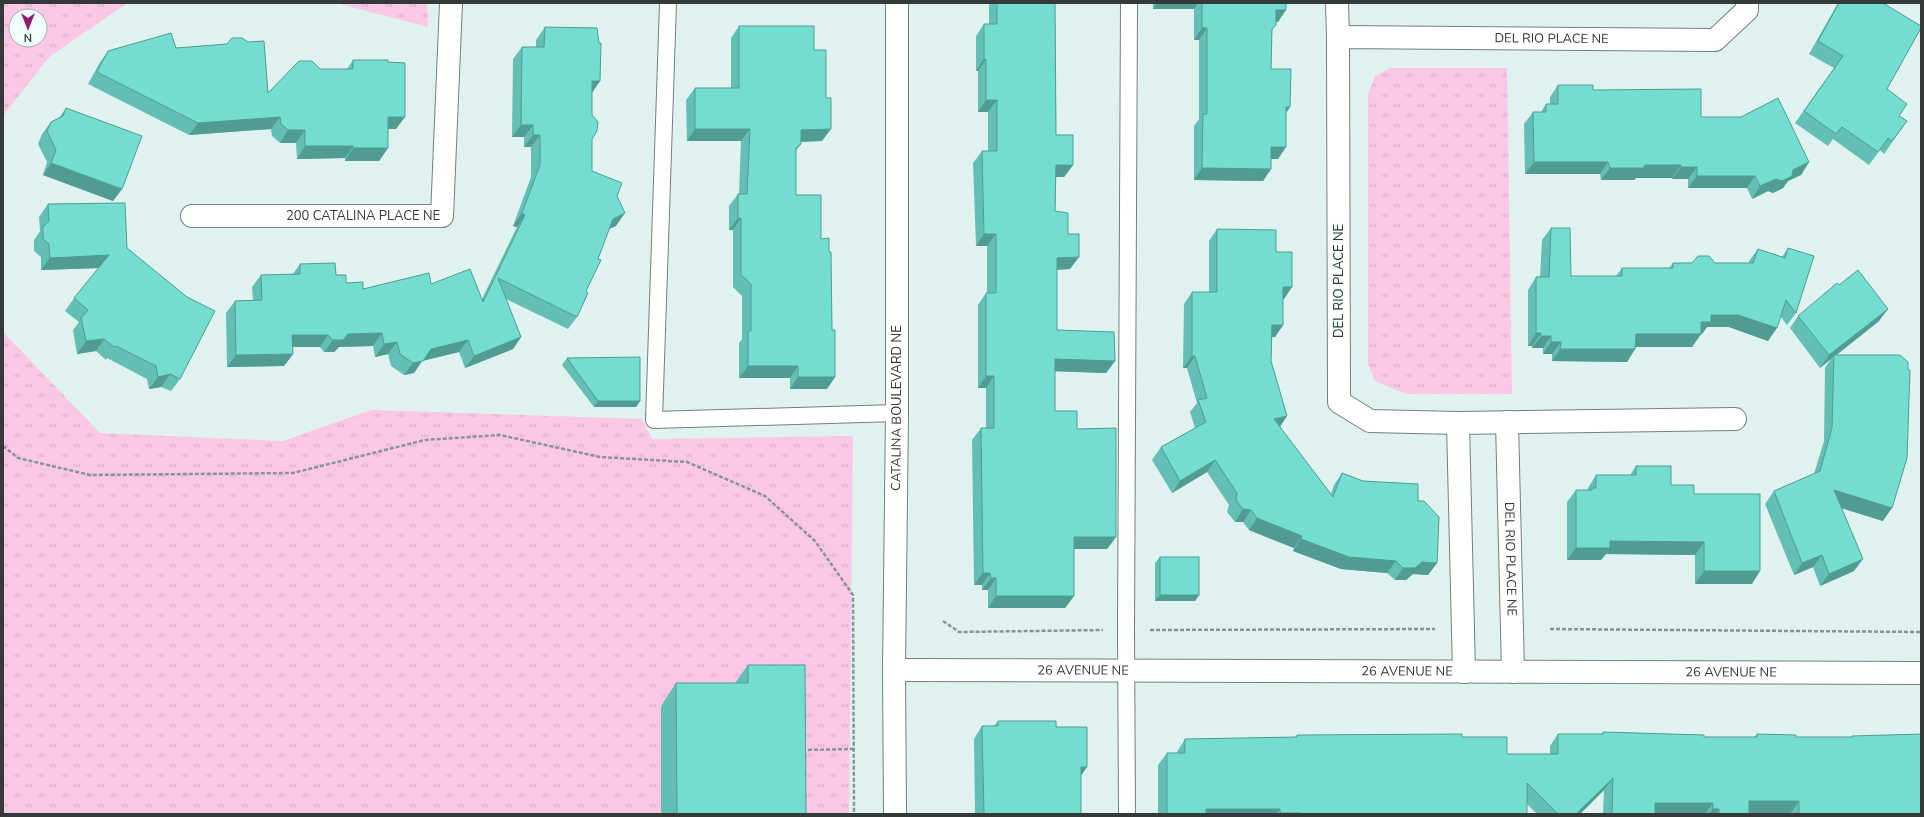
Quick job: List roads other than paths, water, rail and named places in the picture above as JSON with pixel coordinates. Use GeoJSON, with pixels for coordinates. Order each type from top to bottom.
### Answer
{"type":"FeatureCollection","features":[{"type":"Feature","properties":{"kind":"street","name":"200 CATALINA PLACE NE"},"geometry":{"type":"LineString","coordinates":[[192,216],[442,216],[451,3]]}},
{"type":"Feature","properties":{"kind":"street","name":"CATALINA BOULEVARD NE"},"geometry":{"type":"LineString","coordinates":[[895,814],[894,670],[897,413],[897,3]]}},
{"type":"Feature","properties":{"kind":"street","name":"DEL RIO PLACE NE"},"geometry":{"type":"LineString","coordinates":[[1337,3],[1339,402],[1370,421],[1458,423],[1735,419]]}},
{"type":"Feature","properties":{"kind":"street","name":"DEL RIO PLACE NE"},"geometry":{"type":"LineString","coordinates":[[1338,37],[1715,40],[1747,10],[1747,3]]}},
{"type":"Feature","properties":{"kind":"street","name":"DEL RIO PLACE NE"},"geometry":{"type":"LineString","coordinates":[[1507,422],[1513,672]]}},
{"type":"Feature","properties":{"kind":"street"},"geometry":{"type":"LineString","coordinates":[[1458,423],[1464,672]]}},
{"type":"Feature","properties":{"kind":"street","name":"26 AVENUE NE"},"geometry":{"type":"LineString","coordinates":[[894,670],[1921,673]]}},
{"type":"Feature","properties":{"kind":"lane"},"geometry":{"type":"LineString","coordinates":[[668,3],[654,420],[897,413]]}},
{"type":"Feature","properties":{"kind":"lane"},"geometry":{"type":"LineString","coordinates":[[1127,814],[1126,630],[1129,3]]}}]}
